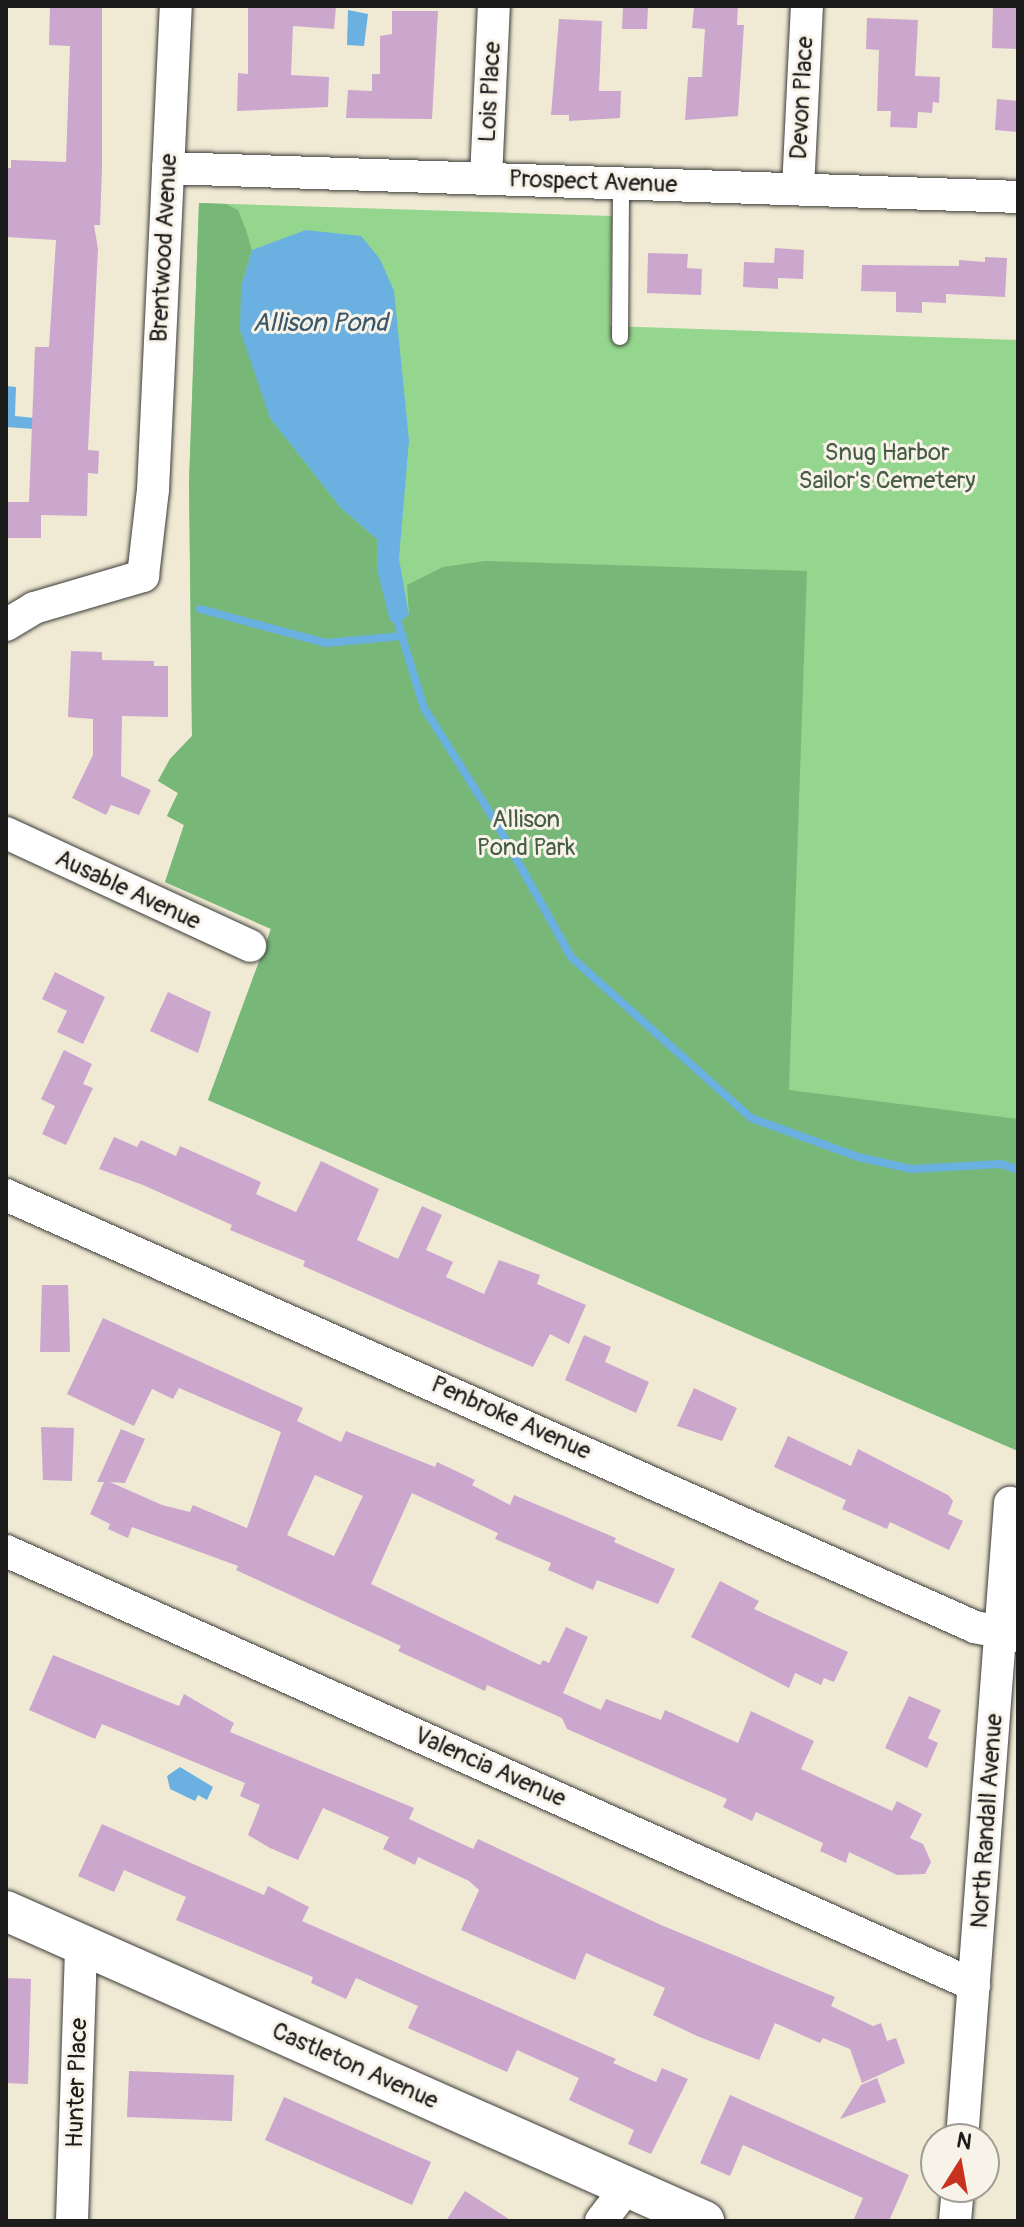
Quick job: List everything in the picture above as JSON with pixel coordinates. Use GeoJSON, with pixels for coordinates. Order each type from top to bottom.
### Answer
{"type":"FeatureCollection","features":[{"type":"Feature","properties":{"kind":"street","name":"Brentwood Avenue"},"geometry":{"type":"LineString","coordinates":[[6,625],[34,608],[143,576],[153,490],[176,6]]}},
{"type":"Feature","properties":{"kind":"street","name":"Lois Place"},"geometry":{"type":"LineString","coordinates":[[486,179],[494,6]]}},
{"type":"Feature","properties":{"kind":"street","name":"Devon Place"},"geometry":{"type":"LineString","coordinates":[[798,189],[807,6]]}},
{"type":"Feature","properties":{"kind":"street","name":"Prospect Avenue"},"geometry":{"type":"LineString","coordinates":[[168,168],[1018,197]]}},
{"type":"Feature","properties":{"kind":"street","name":"Ausable Avenue"},"geometry":{"type":"LineString","coordinates":[[6,833],[250,946]]}},
{"type":"Feature","properties":{"kind":"street","name":"Penbroke Avenue"},"geometry":{"type":"LineString","coordinates":[[6,1195],[975,1627],[1010,1635]]}},
{"type":"Feature","properties":{"kind":"street","name":"North Randall Avenue"},"geometry":{"type":"LineString","coordinates":[[963,2123],[974,1985],[1010,1635],[1010,1503]]}},
{"type":"Feature","properties":{"kind":"street","name":"Valencia Avenue"},"geometry":{"type":"LineString","coordinates":[[6,1551],[974,1985]]}},
{"type":"Feature","properties":{"kind":"street","name":"Castleton Avenue"},"geometry":{"type":"LineString","coordinates":[[6,1911],[704,2221]]}},
{"type":"Feature","properties":{"kind":"street","name":"Hunter Place"},"geometry":{"type":"LineString","coordinates":[[72,2221],[81,1945]]}},
{"type":"Feature","properties":{"kind":"street"},"geometry":{"type":"LineString","coordinates":[[601,2221],[627,2187]]}},
{"type":"Feature","properties":{"kind":"lane"},"geometry":{"type":"LineString","coordinates":[[620,337],[621,183]]}},
{"type":"Feature","properties":{"kind":"green space","name":"Allison Pond Park"},"geometry":{"type":"Polygon","coordinates":[[[199,203],[612,216],[610,326],[1018,340],[1018,1451],[208,1100],[271,929],[165,882],[184,825],[167,816],[178,793],[158,781],[170,759],[192,736],[189,483],[199,203]]]}},
{"type":"Feature","properties":{"kind":"green space","name":"Allison Pond Park"},"geometry":{"type":"Polygon","coordinates":[[[199,203],[226,204],[238,210],[246,230],[252,250],[241,287],[270,418],[341,508],[378,540],[377,569],[409,615],[407,585],[443,567],[485,561],[807,571],[789,1090],[1018,1119],[1018,1451],[208,1100],[271,929],[165,882],[184,825],[167,816],[178,793],[158,781],[170,759],[192,736],[189,483],[199,203]]]}},
{"type":"Feature","properties":{"kind":"water"},"geometry":{"type":"Polygon","coordinates":[[[348,10],[368,14],[364,46],[347,45],[348,10]]]}},
{"type":"Feature","properties":{"kind":"water","name":"Allison Pond"},"geometry":{"type":"Polygon","coordinates":[[[306,230],[361,236],[380,259],[394,291],[409,440],[399,559],[409,615],[398,623],[390,621],[377,569],[378,540],[341,508],[270,418],[240,330],[241,287],[252,250],[306,230]]]}},
{"type":"Feature","properties":{"kind":"water"},"geometry":{"type":"Polygon","coordinates":[[[6,386],[16,387],[15,416],[35,418],[34,429],[6,427],[6,386]]]}},
{"type":"Feature","properties":{"kind":"water"},"geometry":{"type":"Polygon","coordinates":[[[180,1767],[213,1787],[207,1800],[198,1795],[195,1801],[170,1789],[167,1776],[180,1767]]]}},
{"type":"Feature","properties":{"kind":"building"},"geometry":{"type":"Polygon","coordinates":[[[50,6],[102,8],[102,169],[100,225],[94,225],[98,249],[88,450],[99,451],[98,474],[88,473],[87,516],[41,515],[41,538],[6,538],[6,502],[29,502],[35,347],[49,347],[56,240],[6,237],[6,168],[11,168],[11,160],[66,162],[70,46],[49,45],[50,6]]]}},
{"type":"Feature","properties":{"kind":"building"},"geometry":{"type":"Polygon","coordinates":[[[248,6],[336,6],[334,29],[293,26],[291,75],[329,77],[328,107],[237,111],[238,73],[248,74],[248,6]]]}},
{"type":"Feature","properties":{"kind":"building"},"geometry":{"type":"Polygon","coordinates":[[[623,6],[648,6],[647,29],[622,29],[623,6]]]}},
{"type":"Feature","properties":{"kind":"building"},"geometry":{"type":"Polygon","coordinates":[[[738,6],[737,25],[744,25],[738,116],[685,120],[688,77],[702,77],[705,29],[692,28],[694,7],[738,6]]]}},
{"type":"Feature","properties":{"kind":"building"},"geometry":{"type":"Polygon","coordinates":[[[993,6],[1018,6],[1018,49],[992,48],[993,6]]]}},
{"type":"Feature","properties":{"kind":"building"},"geometry":{"type":"Polygon","coordinates":[[[392,11],[438,11],[432,119],[346,118],[348,90],[372,91],[372,74],[380,74],[380,36],[392,34],[392,11]]]}},
{"type":"Feature","properties":{"kind":"building"},"geometry":{"type":"Polygon","coordinates":[[[867,18],[918,20],[915,76],[940,77],[939,103],[933,102],[932,113],[918,112],[917,128],[890,127],[891,111],[877,111],[879,50],[866,49],[867,18]]]}},
{"type":"Feature","properties":{"kind":"building"},"geometry":{"type":"Polygon","coordinates":[[[559,19],[602,21],[599,91],[621,91],[620,118],[569,121],[569,115],[551,115],[559,19]]]}},
{"type":"Feature","properties":{"kind":"building"},"geometry":{"type":"Polygon","coordinates":[[[997,99],[1018,101],[1018,132],[995,130],[997,99]]]}},
{"type":"Feature","properties":{"kind":"building"},"geometry":{"type":"Polygon","coordinates":[[[775,248],[804,250],[803,279],[778,278],[778,289],[743,287],[744,262],[774,263],[775,248]]]}},
{"type":"Feature","properties":{"kind":"building"},"geometry":{"type":"Polygon","coordinates":[[[648,253],[688,254],[687,268],[702,269],[701,295],[647,293],[648,253]]]}},
{"type":"Feature","properties":{"kind":"building"},"geometry":{"type":"Polygon","coordinates":[[[985,257],[1007,258],[1005,297],[946,294],[946,303],[922,302],[922,313],[896,312],[896,292],[861,291],[862,265],[959,266],[959,260],[985,262],[985,257]]]}},
{"type":"Feature","properties":{"kind":"building"},"geometry":{"type":"Polygon","coordinates":[[[71,651],[102,652],[102,660],[154,661],[154,666],[168,666],[168,717],[122,716],[121,776],[151,790],[139,815],[111,805],[106,815],[72,798],[93,755],[93,719],[68,717],[71,651]]]}},
{"type":"Feature","properties":{"kind":"building"},"geometry":{"type":"Polygon","coordinates":[[[55,972],[105,997],[83,1044],[57,1032],[67,1011],[42,999],[55,972]]]}},
{"type":"Feature","properties":{"kind":"building"},"geometry":{"type":"Polygon","coordinates":[[[168,992],[211,1012],[198,1053],[150,1031],[168,992]]]}},
{"type":"Feature","properties":{"kind":"building"},"geometry":{"type":"Polygon","coordinates":[[[64,1050],[92,1064],[83,1084],[93,1088],[66,1145],[42,1134],[55,1106],[41,1099],[64,1050]]]}},
{"type":"Feature","properties":{"kind":"building"},"geometry":{"type":"Polygon","coordinates":[[[114,1137],[137,1147],[141,1140],[176,1156],[180,1146],[261,1182],[256,1194],[296,1212],[321,1161],[379,1189],[357,1240],[398,1259],[422,1206],[442,1215],[426,1250],[453,1262],[446,1277],[484,1294],[499,1260],[540,1275],[537,1284],[586,1305],[569,1344],[550,1334],[533,1367],[303,1266],[305,1261],[230,1230],[232,1225],[99,1169],[114,1137]]]}},
{"type":"Feature","properties":{"kind":"building"},"geometry":{"type":"Polygon","coordinates":[[[42,1285],[68,1285],[70,1352],[40,1352],[42,1285]]]}},
{"type":"Feature","properties":{"kind":"building"},"geometry":{"type":"Polygon","coordinates":[[[103,1318],[303,1408],[297,1421],[341,1442],[346,1431],[435,1467],[437,1462],[475,1480],[472,1485],[510,1505],[514,1495],[616,1538],[614,1542],[675,1569],[658,1604],[597,1580],[593,1590],[548,1570],[551,1563],[495,1539],[498,1533],[412,1493],[371,1584],[540,1665],[543,1660],[549,1663],[566,1627],[588,1637],[563,1693],[601,1710],[606,1699],[661,1720],[665,1710],[738,1743],[751,1711],[814,1741],[801,1769],[892,1811],[897,1801],[922,1814],[910,1838],[923,1844],[931,1862],[925,1874],[897,1875],[849,1852],[846,1863],[820,1851],[823,1843],[756,1812],[752,1821],[723,1807],[727,1799],[567,1729],[562,1718],[487,1685],[485,1691],[398,1651],[401,1646],[236,1570],[238,1566],[132,1527],[128,1538],[108,1529],[110,1524],[90,1514],[104,1482],[97,1482],[121,1429],[145,1439],[125,1483],[110,1482],[162,1505],[190,1512],[193,1505],[247,1528],[281,1432],[179,1388],[173,1399],[152,1389],[134,1426],[67,1394],[103,1318]],[[315,1475],[287,1535],[334,1556],[363,1496],[315,1475]]]}},
{"type":"Feature","properties":{"kind":"building"},"geometry":{"type":"Polygon","coordinates":[[[584,1335],[611,1347],[605,1362],[649,1382],[636,1413],[565,1380],[584,1335]]]}},
{"type":"Feature","properties":{"kind":"building"},"geometry":{"type":"Polygon","coordinates":[[[694,1388],[737,1408],[722,1441],[677,1426],[694,1388]]]}},
{"type":"Feature","properties":{"kind":"building"},"geometry":{"type":"Polygon","coordinates":[[[41,1427],[74,1428],[72,1481],[43,1480],[41,1427]]]}},
{"type":"Feature","properties":{"kind":"building"},"geometry":{"type":"Polygon","coordinates":[[[788,1436],[851,1466],[858,1449],[948,1495],[953,1501],[948,1514],[963,1521],[949,1550],[890,1522],[887,1529],[842,1509],[846,1500],[774,1467],[788,1436]]]}},
{"type":"Feature","properties":{"kind":"building"},"geometry":{"type":"Polygon","coordinates":[[[720,1581],[759,1601],[754,1609],[848,1652],[834,1682],[824,1678],[821,1685],[795,1673],[789,1688],[691,1637],[720,1581]]]}},
{"type":"Feature","properties":{"kind":"building"},"geometry":{"type":"Polygon","coordinates":[[[53,1655],[179,1706],[184,1694],[234,1723],[230,1732],[414,1808],[409,1819],[473,1849],[478,1839],[661,1925],[835,1997],[831,2006],[873,2026],[881,2023],[887,2041],[896,2038],[905,2063],[862,2083],[850,2049],[823,2038],[820,2043],[775,2023],[759,2060],[697,2036],[653,2015],[665,1988],[586,1953],[575,1980],[461,1930],[479,1890],[469,1881],[418,1857],[415,1865],[383,1849],[389,1837],[323,1808],[298,1860],[270,1848],[248,1835],[260,1805],[240,1796],[245,1783],[102,1724],[95,1739],[29,1710],[53,1655]]]}},
{"type":"Feature","properties":{"kind":"building"},"geometry":{"type":"Polygon","coordinates":[[[909,1696],[941,1710],[928,1738],[938,1743],[927,1768],[885,1748],[909,1696]]]}},
{"type":"Feature","properties":{"kind":"building"},"geometry":{"type":"Polygon","coordinates":[[[102,1824],[264,1895],[268,1886],[309,1907],[302,1921],[616,2059],[613,2063],[656,2082],[662,2068],[688,2079],[651,2154],[628,2144],[634,2130],[569,2100],[579,2078],[517,2050],[507,2072],[408,2028],[418,2006],[356,1978],[346,1999],[311,1983],[313,1977],[176,1920],[186,1897],[124,1870],[114,1892],[78,1876],[102,1824]]]}},
{"type":"Feature","properties":{"kind":"building"},"geometry":{"type":"Polygon","coordinates":[[[6,1978],[31,1979],[28,2084],[6,2083],[6,1978]]]}},
{"type":"Feature","properties":{"kind":"building"},"geometry":{"type":"Polygon","coordinates":[[[129,2071],[234,2075],[232,2121],[127,2117],[129,2071]]]}},
{"type":"Feature","properties":{"kind":"building"},"geometry":{"type":"Polygon","coordinates":[[[877,2078],[886,2102],[840,2119],[861,2085],[877,2078]]]}},
{"type":"Feature","properties":{"kind":"building"},"geometry":{"type":"Polygon","coordinates":[[[730,2095],[909,2175],[889,2221],[853,2221],[863,2198],[743,2145],[730,2176],[700,2163],[730,2095]]]}},
{"type":"Feature","properties":{"kind":"building"},"geometry":{"type":"Polygon","coordinates":[[[284,2097],[431,2162],[412,2205],[265,2140],[284,2097]]]}},
{"type":"Feature","properties":{"kind":"building"},"geometry":{"type":"Polygon","coordinates":[[[465,2191],[512,2221],[446,2221],[465,2191]]]}},
{"type":"Feature","properties":{"kind":"waterway"},"geometry":{"type":"LineString","coordinates":[[200,609],[326,643],[403,636]]}},
{"type":"Feature","properties":{"kind":"waterway"},"geometry":{"type":"LineString","coordinates":[[398,623],[424,708],[494,819],[571,957],[751,1118],[858,1157],[911,1169],[1001,1164],[1018,1170]]}},
{"type":"Feature","properties":{"kind":"park label","name":"Snug Harbor Sailor's Cemetery"},"geometry":{"type":"Point","coordinates":[887,467]}}]}
